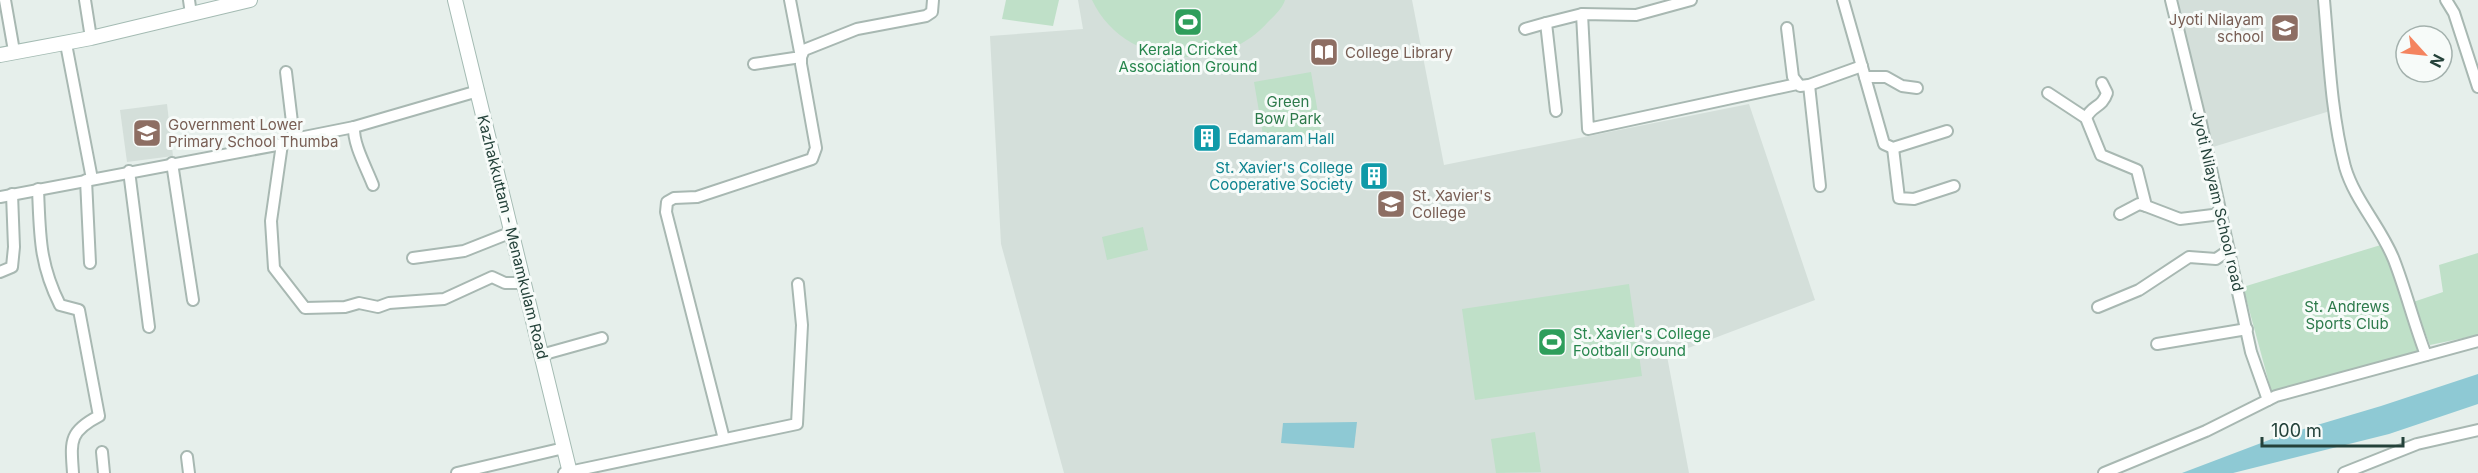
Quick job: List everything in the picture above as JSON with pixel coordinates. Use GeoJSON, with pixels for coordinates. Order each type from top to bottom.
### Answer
{"type":"FeatureCollection","features":[{"type":"Feature","properties":{"kind":"main road"},"geometry":{"type":"LineString","coordinates":[[0,55],[91,39],[190,7],[250,0]]}},
{"type":"Feature","properties":{"kind":"main road","name":"Kazhakkuttam - Menamkulam Road"},"geometry":{"type":"LineString","coordinates":[[455,0],[564,448],[568,473]]}},
{"type":"Feature","properties":{"kind":"street"},"geometry":{"type":"LineString","coordinates":[[5,0],[14,51]]}},
{"type":"Feature","properties":{"kind":"street"},"geometry":{"type":"LineString","coordinates":[[85,0],[91,39]]}},
{"type":"Feature","properties":{"kind":"street"},"geometry":{"type":"LineString","coordinates":[[724,439],[665,206],[670,199],[697,197],[812,159],[816,148],[790,0]]}},
{"type":"Feature","properties":{"kind":"street"},"geometry":{"type":"LineString","coordinates":[[754,64],[801,57],[809,47],[857,29],[929,15],[933,7],[933,0]]}},
{"type":"Feature","properties":{"kind":"street"},"geometry":{"type":"LineString","coordinates":[[1525,29],[1582,14],[1636,15],[1691,0]]}},
{"type":"Feature","properties":{"kind":"street"},"geometry":{"type":"LineString","coordinates":[[1843,0],[1882,138],[1888,147],[1893,148],[1947,131]]}},
{"type":"Feature","properties":{"kind":"street","name":"Jyoti Nilayam School road"},"geometry":{"type":"LineString","coordinates":[[2170,0],[2201,123],[2257,374],[2268,400]]}},
{"type":"Feature","properties":{"kind":"street"},"geometry":{"type":"LineString","coordinates":[[2324,0],[2334,121],[2346,169],[2361,204],[2375,224],[2394,260],[2426,355]]}},
{"type":"Feature","properties":{"kind":"street"},"geometry":{"type":"LineString","coordinates":[[2446,0],[2454,13],[2478,87]]}},
{"type":"Feature","properties":{"kind":"street"},"geometry":{"type":"LineString","coordinates":[[1582,14],[1588,129],[1797,84],[1809,85],[1863,71],[1886,77],[1902,86],[1917,88]]}},
{"type":"Feature","properties":{"kind":"street"},"geometry":{"type":"LineString","coordinates":[[1546,23],[1556,111]]}},
{"type":"Feature","properties":{"kind":"street"},"geometry":{"type":"LineString","coordinates":[[1787,28],[1793,77],[1797,84]]}},
{"type":"Feature","properties":{"kind":"street"},"geometry":{"type":"LineString","coordinates":[[66,44],[89,179],[90,263]]}},
{"type":"Feature","properties":{"kind":"street"},"geometry":{"type":"LineString","coordinates":[[286,72],[294,139]]}},
{"type":"Feature","properties":{"kind":"street"},"geometry":{"type":"LineString","coordinates":[[2086,118],[2089,111],[2104,102],[2107,93],[2102,83]]}},
{"type":"Feature","properties":{"kind":"street"},"geometry":{"type":"LineString","coordinates":[[1809,85],[1820,186]]}},
{"type":"Feature","properties":{"kind":"street"},"geometry":{"type":"LineString","coordinates":[[0,197],[282,144],[294,139],[354,127],[477,91]]}},
{"type":"Feature","properties":{"kind":"street"},"geometry":{"type":"LineString","coordinates":[[2048,93],[2086,118],[2100,155],[2137,170],[2146,206]]}},
{"type":"Feature","properties":{"kind":"street"},"geometry":{"type":"LineString","coordinates":[[354,127],[354,139],[373,184]]}},
{"type":"Feature","properties":{"kind":"street"},"geometry":{"type":"LineString","coordinates":[[282,144],[271,221],[274,268],[305,308],[345,307],[359,303],[378,307],[389,303],[444,299],[492,277],[505,283],[524,283]]}},
{"type":"Feature","properties":{"kind":"street"},"geometry":{"type":"LineString","coordinates":[[1893,148],[1899,198],[1914,198],[1954,186]]}},
{"type":"Feature","properties":{"kind":"street"},"geometry":{"type":"LineString","coordinates":[[172,163],[194,300]]}},
{"type":"Feature","properties":{"kind":"street"},"geometry":{"type":"LineString","coordinates":[[129,171],[149,327]]}},
{"type":"Feature","properties":{"kind":"street"},"geometry":{"type":"LineString","coordinates":[[38,189],[41,250],[48,281],[60,305],[79,310],[99,416],[77,432],[73,438],[71,447],[73,473]]}},
{"type":"Feature","properties":{"kind":"street"},"geometry":{"type":"LineString","coordinates":[[0,272],[12,267],[14,236],[12,194]]}},
{"type":"Feature","properties":{"kind":"street"},"geometry":{"type":"LineString","coordinates":[[2120,214],[2139,204],[2180,219],[2221,214]]}},
{"type":"Feature","properties":{"kind":"street"},"geometry":{"type":"LineString","coordinates":[[412,258],[464,251],[512,232]]}},
{"type":"Feature","properties":{"kind":"street"},"geometry":{"type":"LineString","coordinates":[[2098,307],[2139,290],[2189,256],[2216,259],[2229,250]]}},
{"type":"Feature","properties":{"kind":"street"},"geometry":{"type":"LineString","coordinates":[[568,473],[797,424],[802,325],[798,284]]}},
{"type":"Feature","properties":{"kind":"street"},"geometry":{"type":"LineString","coordinates":[[2157,344],[2247,328]]}},
{"type":"Feature","properties":{"kind":"street"},"geometry":{"type":"LineString","coordinates":[[541,354],[602,338]]}},
{"type":"Feature","properties":{"kind":"street"},"geometry":{"type":"LineString","coordinates":[[2104,473],[2206,430],[2268,400],[2478,340]]}},
{"type":"Feature","properties":{"kind":"street"},"geometry":{"type":"LineString","coordinates":[[2344,473],[2417,444],[2478,430]]}},
{"type":"Feature","properties":{"kind":"street"},"geometry":{"type":"LineString","coordinates":[[457,473],[564,448]]}},
{"type":"Feature","properties":{"kind":"street"},"geometry":{"type":"LineString","coordinates":[[102,452],[104,473]]}},
{"type":"Feature","properties":{"kind":"street"},"geometry":{"type":"LineString","coordinates":[[187,457],[189,473]]}},
{"type":"Feature","properties":{"kind":"shaded area","name":"St. Xavier's College"},"geometry":{"type":"Polygon","coordinates":[[[1078,0],[1412,0],[1444,165],[1749,104],[1815,300],[1667,356],[1689,473],[1064,473],[1001,244],[990,36],[1083,29],[1078,0]]]}},
{"type":"Feature","properties":{"kind":"shaded area"},"geometry":{"type":"Polygon","coordinates":[[[2175,0],[2321,0],[2330,111],[2213,147],[2175,0]]]}},
{"type":"Feature","properties":{"kind":"shaded area","name":"Government Lower Primary School Thumba"},"geometry":{"type":"Polygon","coordinates":[[[167,104],[173,156],[127,162],[120,110],[167,104]]]}},
{"type":"Feature","properties":{"kind":"green space"},"geometry":{"type":"Polygon","coordinates":[[[1006,0],[1059,0],[1053,26],[1002,19],[1006,0]]]}},
{"type":"Feature","properties":{"kind":"green space","name":"Kerala Cricket Association Ground"},"geometry":{"type":"Polygon","coordinates":[[[1092,0],[1285,0],[1276,14],[1248,39],[1225,51],[1200,56],[1174,56],[1149,51],[1126,39],[1107,22],[1092,0]]]}},
{"type":"Feature","properties":{"kind":"green space","name":"Green Bow Park"},"geometry":{"type":"Polygon","coordinates":[[[1311,72],[1322,137],[1265,147],[1254,82],[1311,72]]]}},
{"type":"Feature","properties":{"kind":"green space"},"geometry":{"type":"Polygon","coordinates":[[[1143,227],[1148,250],[1107,260],[1102,237],[1143,227]]]}},
{"type":"Feature","properties":{"kind":"green space","name":"St. Andrews Sports Club"},"geometry":{"type":"Polygon","coordinates":[[[2384,244],[2419,353],[2272,394],[2243,287],[2384,244]]]}},
{"type":"Feature","properties":{"kind":"green space"},"geometry":{"type":"Polygon","coordinates":[[[2478,253],[2478,335],[2430,345],[2413,302],[2443,292],[2439,265],[2478,253]]]}},
{"type":"Feature","properties":{"kind":"green space","name":"St. Xavier's College Football Ground"},"geometry":{"type":"Polygon","coordinates":[[[1629,284],[1642,376],[1475,400],[1462,309],[1629,284]]]}},
{"type":"Feature","properties":{"kind":"green space"},"geometry":{"type":"Polygon","coordinates":[[[1535,432],[1541,472],[1496,473],[1491,439],[1535,432]]]}},
{"type":"Feature","properties":{"kind":"water"},"geometry":{"type":"Polygon","coordinates":[[[2478,374],[2478,404],[2389,434],[2233,473],[2182,473],[2277,437],[2478,374]]]}},
{"type":"Feature","properties":{"kind":"water"},"geometry":{"type":"Polygon","coordinates":[[[1357,422],[1354,448],[1281,443],[1283,423],[1357,422]]]}},
{"type":"Feature","properties":{"kind":"place","name":"Kerala Cricket Association Ground"},"geometry":{"type":"Point","coordinates":[1188,22]}},
{"type":"Feature","properties":{"kind":"place","name":"Jyoti Nilayam school"},"geometry":{"type":"Point","coordinates":[2285,28]}},
{"type":"Feature","properties":{"kind":"place","name":"College Library"},"geometry":{"type":"Point","coordinates":[1324,52]}},
{"type":"Feature","properties":{"kind":"place","name":"Government Lower Primary School Thumba"},"geometry":{"type":"Point","coordinates":[147,133]}},
{"type":"Feature","properties":{"kind":"place","name":"Edamaram Hall"},"geometry":{"type":"Point","coordinates":[1207,138]}},
{"type":"Feature","properties":{"kind":"place","name":"St. Xavier's College Cooperative Society"},"geometry":{"type":"Point","coordinates":[1374,176]}},
{"type":"Feature","properties":{"kind":"place","name":"St. Xavier's College"},"geometry":{"type":"Point","coordinates":[1391,204]}},
{"type":"Feature","properties":{"kind":"place","name":"St. Xavier's College Football Ground"},"geometry":{"type":"Point","coordinates":[1552,342]}}]}
